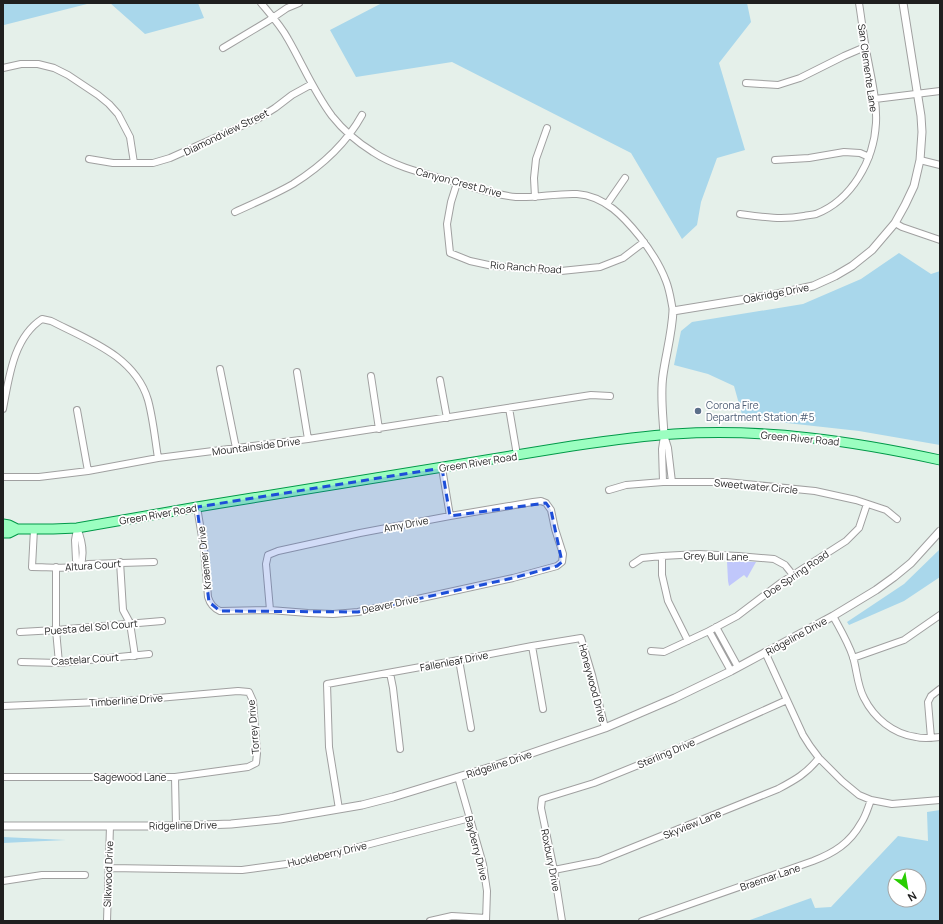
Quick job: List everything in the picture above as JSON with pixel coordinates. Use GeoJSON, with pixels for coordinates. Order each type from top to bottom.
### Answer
{"type":"FeatureCollection","features":[{"type":"Feature","properties":{"kind":"main road","name":"Green River Road"},"geometry":{"type":"LineString","coordinates":[[3,533],[9,533],[17,529],[77,528],[598,442],[664,435],[745,433],[810,438],[876,447],[940,460]]}},
{"type":"Feature","properties":{"kind":"main road","name":"Green River Road"},"geometry":{"type":"LineString","coordinates":[[3,524],[9,524],[17,529]]}},
{"type":"Feature","properties":{"kind":"street","name":"Canyon Crest Drive"},"geometry":{"type":"LineString","coordinates":[[261,3],[289,40],[318,95],[332,116],[362,145],[390,162],[499,195],[535,197],[577,194],[592,197],[607,204],[627,221],[654,256],[666,281],[671,296],[673,311],[663,376],[663,482]]}},
{"type":"Feature","properties":{"kind":"street"},"geometry":{"type":"LineString","coordinates":[[223,48],[287,8],[299,3]]}},
{"type":"Feature","properties":{"kind":"street","name":"San Clemente Lane"},"geometry":{"type":"LineString","coordinates":[[740,214],[767,218],[795,217],[815,214],[834,204],[849,191],[861,174],[869,157],[874,141],[876,122],[875,99],[859,3]]}},
{"type":"Feature","properties":{"kind":"street","name":"Oakridge Drive"},"geometry":{"type":"LineString","coordinates":[[673,311],[777,294],[813,286],[834,276],[862,258],[872,250],[895,223],[914,186],[920,160],[922,132],[918,94],[903,3]]}},
{"type":"Feature","properties":{"kind":"street"},"geometry":{"type":"LineString","coordinates":[[746,83],[778,85],[800,78],[844,56],[866,47]]}},
{"type":"Feature","properties":{"kind":"street"},"geometry":{"type":"LineString","coordinates":[[3,68],[21,64],[38,64],[54,68],[68,75],[98,95],[118,114],[130,136],[134,163]]}},
{"type":"Feature","properties":{"kind":"street","name":"Diamondview Street"},"geometry":{"type":"LineString","coordinates":[[89,158],[113,163],[153,163],[170,158],[259,118],[276,108],[292,94],[312,84]]}},
{"type":"Feature","properties":{"kind":"street"},"geometry":{"type":"LineString","coordinates":[[875,99],[940,91]]}},
{"type":"Feature","properties":{"kind":"street"},"geometry":{"type":"LineString","coordinates":[[235,212],[293,184],[319,165],[341,145],[362,115]]}},
{"type":"Feature","properties":{"kind":"street"},"geometry":{"type":"LineString","coordinates":[[535,197],[534,178],[536,159],[547,128]]}},
{"type":"Feature","properties":{"kind":"street"},"geometry":{"type":"LineString","coordinates":[[775,160],[809,158],[844,152],[860,153],[869,157]]}},
{"type":"Feature","properties":{"kind":"street"},"geometry":{"type":"LineString","coordinates":[[920,160],[940,165]]}},
{"type":"Feature","properties":{"kind":"street"},"geometry":{"type":"LineString","coordinates":[[607,204],[625,178]]}},
{"type":"Feature","properties":{"kind":"street","name":"Rio Ranch Road"},"geometry":{"type":"LineString","coordinates":[[458,183],[451,202],[447,224],[450,253],[470,261],[494,266],[561,271],[600,267],[623,258],[644,242]]}},
{"type":"Feature","properties":{"kind":"street"},"geometry":{"type":"LineString","coordinates":[[895,223],[902,227],[940,240]]}},
{"type":"Feature","properties":{"kind":"street"},"geometry":{"type":"LineString","coordinates":[[3,409],[11,368],[15,356],[23,341],[35,324],[42,319],[51,321],[111,352],[123,361],[132,371],[140,382],[148,401],[158,458]]}},
{"type":"Feature","properties":{"kind":"street"},"geometry":{"type":"LineString","coordinates":[[220,368],[236,448]]}},
{"type":"Feature","properties":{"kind":"street"},"geometry":{"type":"LineString","coordinates":[[297,372],[308,439]]}},
{"type":"Feature","properties":{"kind":"street"},"geometry":{"type":"LineString","coordinates":[[371,376],[379,429]]}},
{"type":"Feature","properties":{"kind":"street"},"geometry":{"type":"LineString","coordinates":[[440,380],[447,418]]}},
{"type":"Feature","properties":{"kind":"street","name":"Mountainside Drive"},"geometry":{"type":"LineString","coordinates":[[3,477],[39,477],[88,471],[158,458],[379,429],[591,395],[610,396]]}},
{"type":"Feature","properties":{"kind":"street"},"geometry":{"type":"LineString","coordinates":[[509,408],[517,456]]}},
{"type":"Feature","properties":{"kind":"street"},"geometry":{"type":"LineString","coordinates":[[76,410],[88,471]]}},
{"type":"Feature","properties":{"kind":"street","name":"Canyon Crest Drive"},"geometry":{"type":"LineString","coordinates":[[664,435],[668,448],[672,482]]}},
{"type":"Feature","properties":{"kind":"street"},"geometry":{"type":"LineString","coordinates":[[442,468],[450,516]]}},
{"type":"Feature","properties":{"kind":"street","name":"Sweetwater Circle"},"geometry":{"type":"LineString","coordinates":[[609,490],[626,485],[663,482],[726,482],[815,491],[856,500],[886,510],[897,519]]}},
{"type":"Feature","properties":{"kind":"street","name":"Amy Drive"},"geometry":{"type":"LineString","coordinates":[[270,610],[266,564],[268,555],[278,551],[360,533],[533,502],[541,501],[546,503],[551,510],[563,554],[562,562]]}},
{"type":"Feature","properties":{"kind":"street","name":"Doe Spring Road"},"geometry":{"type":"LineString","coordinates":[[651,651],[664,652],[737,616],[782,582],[846,541],[859,528],[867,504]]}},
{"type":"Feature","properties":{"kind":"street","name":"Kraemer Drive"},"geometry":{"type":"LineString","coordinates":[[197,507],[204,549],[208,597],[209,602],[214,608]]}},
{"type":"Feature","properties":{"kind":"street"},"geometry":{"type":"LineString","coordinates":[[77,528],[75,540],[76,560],[80,567]]}},
{"type":"Feature","properties":{"kind":"street","name":"Altura Court"},"geometry":{"type":"LineString","coordinates":[[34,529],[32,567],[80,567],[88,564],[154,562]]}},
{"type":"Feature","properties":{"kind":"street","name":"Ridgeline Drive"},"geometry":{"type":"LineString","coordinates":[[3,826],[176,826],[231,824],[280,819],[339,809],[393,797],[538,752],[605,728],[675,698],[734,669],[833,616],[876,590],[894,577],[911,563],[940,531]]}},
{"type":"Feature","properties":{"kind":"street","name":"Grey Bull Lane"},"geometry":{"type":"LineString","coordinates":[[633,564],[642,558],[662,556],[699,554],[738,556],[774,559],[785,565],[793,576]]}},
{"type":"Feature","properties":{"kind":"street"},"geometry":{"type":"LineString","coordinates":[[662,556],[662,575],[668,601],[688,641]]}},
{"type":"Feature","properties":{"kind":"street"},"geometry":{"type":"LineString","coordinates":[[120,562],[123,610],[130,623],[135,656]]}},
{"type":"Feature","properties":{"kind":"street","name":"Deaver Drive"},"geometry":{"type":"LineString","coordinates":[[214,608],[220,611],[270,610],[333,614],[358,612],[513,578],[557,566],[562,562]]}},
{"type":"Feature","properties":{"kind":"street"},"geometry":{"type":"LineString","coordinates":[[56,567],[56,630],[59,663]]}},
{"type":"Feature","properties":{"kind":"street"},"geometry":{"type":"LineString","coordinates":[[853,658],[904,640],[940,615]]}},
{"type":"Feature","properties":{"kind":"street"},"geometry":{"type":"LineString","coordinates":[[833,616],[846,639],[853,658],[863,698],[877,716],[894,730],[904,734],[916,738],[940,737]]}},
{"type":"Feature","properties":{"kind":"street","name":"Puesta del Sol Court"},"geometry":{"type":"LineString","coordinates":[[20,632],[162,621]]}},
{"type":"Feature","properties":{"kind":"street"},"geometry":{"type":"LineString","coordinates":[[716,627],[734,669]]}},
{"type":"Feature","properties":{"kind":"street"},"geometry":{"type":"LineString","coordinates":[[709,631],[734,669]]}},
{"type":"Feature","properties":{"kind":"street","name":"Fallenleaf Drive"},"geometry":{"type":"LineString","coordinates":[[339,809],[329,747],[327,684],[581,638]]}},
{"type":"Feature","properties":{"kind":"street","name":"Honeywood Drive"},"geometry":{"type":"LineString","coordinates":[[581,638],[605,728]]}},
{"type":"Feature","properties":{"kind":"street"},"geometry":{"type":"LineString","coordinates":[[532,646],[543,708]]}},
{"type":"Feature","properties":{"kind":"street"},"geometry":{"type":"LineString","coordinates":[[766,652],[803,735],[819,758],[842,781],[859,795],[871,800],[892,804],[940,800]]}},
{"type":"Feature","properties":{"kind":"street","name":"Castelar Court"},"geometry":{"type":"LineString","coordinates":[[21,662],[59,663],[149,654]]}},
{"type":"Feature","properties":{"kind":"street"},"geometry":{"type":"LineString","coordinates":[[459,660],[471,728]]}},
{"type":"Feature","properties":{"kind":"street"},"geometry":{"type":"LineString","coordinates":[[390,673],[400,749]]}},
{"type":"Feature","properties":{"kind":"street"},"geometry":{"type":"LineString","coordinates":[[931,738],[928,702],[931,696],[940,689]]}},
{"type":"Feature","properties":{"kind":"street","name":"Timberline Drive"},"geometry":{"type":"LineString","coordinates":[[3,706],[124,701],[238,691],[249,692]]}},
{"type":"Feature","properties":{"kind":"street","name":"Torrey Drive"},"geometry":{"type":"LineString","coordinates":[[249,692],[253,701],[257,754],[256,763]]}},
{"type":"Feature","properties":{"kind":"street","name":"Sterling Drive"},"geometry":{"type":"LineString","coordinates":[[542,799],[594,783],[665,754],[787,700]]}},
{"type":"Feature","properties":{"kind":"street","name":"Skyview Lane"},"geometry":{"type":"LineString","coordinates":[[554,870],[599,861],[778,789],[797,779],[811,768],[819,758]]}},
{"type":"Feature","properties":{"kind":"street","name":"Sagewood Lane"},"geometry":{"type":"LineString","coordinates":[[3,777],[175,777],[248,767],[256,763]]}},
{"type":"Feature","properties":{"kind":"street"},"geometry":{"type":"LineString","coordinates":[[175,777],[176,826]]}},
{"type":"Feature","properties":{"kind":"street","name":"Bayberry Drive"},"geometry":{"type":"LineString","coordinates":[[458,777],[483,864],[487,891],[486,920]]}},
{"type":"Feature","properties":{"kind":"street","name":"Roxbury Drive"},"geometry":{"type":"LineString","coordinates":[[542,799],[541,808],[554,870],[562,921]]}},
{"type":"Feature","properties":{"kind":"street","name":"Braemar Lane"},"geometry":{"type":"LineString","coordinates":[[642,921],[813,862],[829,855],[842,846],[856,832],[871,800]]}},
{"type":"Feature","properties":{"kind":"street","name":"Huckleberry Drive"},"geometry":{"type":"LineString","coordinates":[[108,868],[242,870],[301,862],[470,818]]}},
{"type":"Feature","properties":{"kind":"street","name":"Silkwood Drive"},"geometry":{"type":"LineString","coordinates":[[107,921],[110,826]]}},
{"type":"Feature","properties":{"kind":"street"},"geometry":{"type":"LineString","coordinates":[[3,881],[42,875],[85,875]]}},
{"type":"Feature","properties":{"kind":"street"},"geometry":{"type":"LineString","coordinates":[[430,921],[452,916],[486,920]]}},
{"type":"Feature","properties":{"kind":"highlighted area"},"geometry":{"type":"Polygon","coordinates":[[[442,468],[450,516],[546,503],[551,510],[562,562],[557,566],[513,578],[358,612],[220,611],[209,602],[197,507],[442,468]]]}},
{"type":"Feature","properties":{"kind":"shaded area"},"geometry":{"type":"Polygon","coordinates":[[[3,3],[91,3],[3,25],[3,3]]]}},
{"type":"Feature","properties":{"kind":"shaded area"},"geometry":{"type":"Polygon","coordinates":[[[110,3],[198,3],[204,18],[145,34],[110,3]]]}},
{"type":"Feature","properties":{"kind":"shaded area"},"geometry":{"type":"Polygon","coordinates":[[[382,3],[747,3],[751,22],[719,63],[745,150],[717,158],[701,202],[697,225],[682,239],[631,153],[452,62],[356,77],[330,30],[382,3]]]}},
{"type":"Feature","properties":{"kind":"shaded area"},"geometry":{"type":"Polygon","coordinates":[[[899,253],[931,274],[940,271],[940,445],[859,431],[743,418],[734,386],[708,374],[674,365],[681,331],[692,322],[803,304],[861,279],[899,253]]]}},
{"type":"Feature","properties":{"kind":"shaded area"},"geometry":{"type":"Polygon","coordinates":[[[940,549],[940,577],[904,601],[849,625],[847,622],[904,584],[940,549]]]}},
{"type":"Feature","properties":{"kind":"shaded area"},"geometry":{"type":"Polygon","coordinates":[[[727,561],[756,562],[747,578],[744,575],[729,586],[727,561]]]}},
{"type":"Feature","properties":{"kind":"shaded area"},"geometry":{"type":"Polygon","coordinates":[[[940,810],[940,921],[747,921],[811,898],[815,908],[831,907],[898,836],[928,841],[927,812],[940,810]]]}},
{"type":"Feature","properties":{"kind":"shaded area"},"geometry":{"type":"Polygon","coordinates":[[[3,837],[66,840],[3,843],[3,837]]]}},
{"type":"Feature","properties":{"kind":"place","name":"Corona Fire Department Station #5"},"geometry":{"type":"Point","coordinates":[698,411]}}]}
